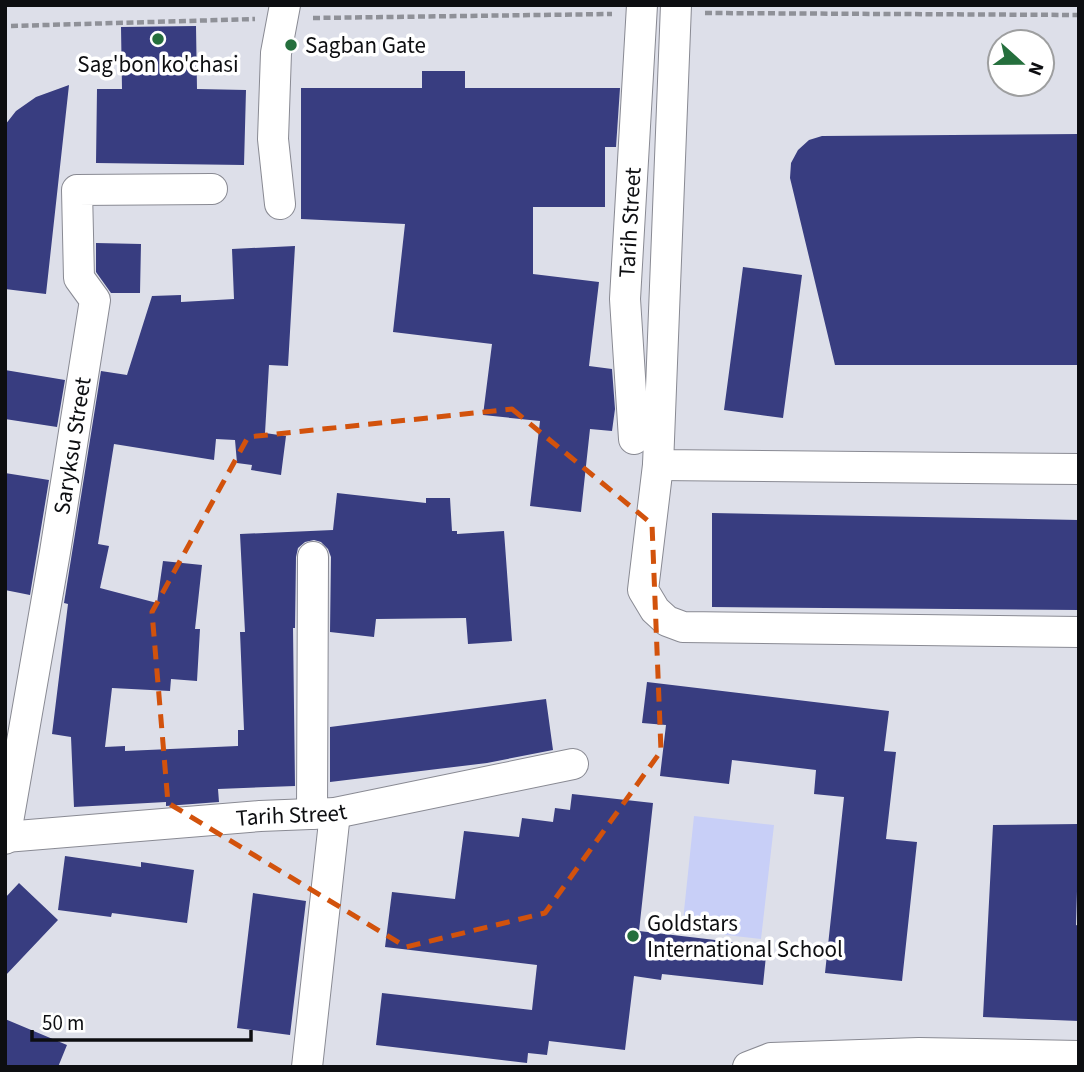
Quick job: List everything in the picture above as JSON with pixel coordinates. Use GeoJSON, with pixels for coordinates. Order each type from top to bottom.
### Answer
{"type":"FeatureCollection","features":[{"type":"Feature","properties":{"kind":"street","name":"Tarih Street"},"geometry":{"type":"LineString","coordinates":[[634,439],[625,299],[642,9]]}},
{"type":"Feature","properties":{"kind":"street"},"geometry":{"type":"LineString","coordinates":[[676,9],[658,465],[643,590],[655,610],[667,621],[683,627],[1079,632]]}},
{"type":"Feature","properties":{"kind":"street"},"geometry":{"type":"LineString","coordinates":[[280,204],[273,139],[276,53],[284,12]]}},
{"type":"Feature","properties":{"kind":"street","name":"Saryksu Street"},"geometry":{"type":"LineString","coordinates":[[6,837],[95,300],[79,278],[77,190],[212,189]]}},
{"type":"Feature","properties":{"kind":"street"},"geometry":{"type":"LineString","coordinates":[[658,465],[1079,469]]}},
{"type":"Feature","properties":{"kind":"street"},"geometry":{"type":"LineString","coordinates":[[307,1067],[324,813],[313,557]]}},
{"type":"Feature","properties":{"kind":"street","name":"Tarih Street"},"geometry":{"type":"LineString","coordinates":[[6,837],[324,813],[573,764]]}},
{"type":"Feature","properties":{"kind":"street"},"geometry":{"type":"LineString","coordinates":[[755,1066],[771,1058],[919,1053],[1079,1056]]}},
{"type":"Feature","properties":{"kind":"path"},"geometry":{"type":"LineString","coordinates":[[11,26],[284,12],[642,9]]}},
{"type":"Feature","properties":{"kind":"path"},"geometry":{"type":"LineString","coordinates":[[676,9],[1079,15]]}},
{"type":"Feature","properties":{"kind":"highlighted area"},"geometry":{"type":"Polygon","coordinates":[[[512,409],[652,524],[661,751],[545,913],[406,947],[168,803],[152,612],[248,437],[512,409]]]}},
{"type":"Feature","properties":{"kind":"shaded area"},"geometry":{"type":"Polygon","coordinates":[[[694,816],[774,825],[761,939],[682,930],[694,816]]]}},
{"type":"Feature","properties":{"kind":"building"},"geometry":{"type":"Polygon","coordinates":[[[196,26],[197,89],[246,90],[244,165],[96,163],[97,89],[122,89],[121,27],[196,26]]]}},
{"type":"Feature","properties":{"kind":"building"},"geometry":{"type":"Polygon","coordinates":[[[422,71],[465,71],[465,88],[620,88],[616,147],[605,147],[605,207],[533,207],[533,274],[599,282],[589,366],[612,369],[615,409],[612,431],[590,429],[581,512],[530,506],[540,421],[483,415],[492,344],[393,332],[405,224],[301,219],[301,88],[422,88],[422,71]]]}},
{"type":"Feature","properties":{"kind":"building"},"geometry":{"type":"Polygon","coordinates":[[[69,85],[46,294],[5,289],[5,125],[16,111],[36,97],[69,85]]]}},
{"type":"Feature","properties":{"kind":"building"},"geometry":{"type":"Polygon","coordinates":[[[1079,134],[1079,365],[835,365],[790,178],[791,163],[798,150],[809,140],[822,136],[1079,134]]]}},
{"type":"Feature","properties":{"kind":"building"},"geometry":{"type":"Polygon","coordinates":[[[96,243],[141,244],[140,293],[111,293],[96,272],[96,243]]]}},
{"type":"Feature","properties":{"kind":"building"},"geometry":{"type":"Polygon","coordinates":[[[295,246],[288,366],[269,365],[265,433],[286,436],[281,475],[251,470],[252,465],[237,463],[235,440],[216,439],[214,460],[114,444],[98,544],[109,546],[100,588],[157,603],[163,561],[202,565],[195,629],[200,629],[197,681],[171,679],[170,691],[112,688],[105,747],[125,746],[125,751],[238,746],[238,730],[244,730],[240,632],[245,632],[240,534],[333,530],[337,493],[426,503],[426,498],[450,498],[452,531],[457,531],[457,534],[504,531],[512,641],[468,644],[466,618],[376,619],[374,637],[330,632],[331,557],[321,542],[305,542],[298,548],[296,557],[293,628],[295,786],[218,789],[219,802],[166,806],[166,802],[74,807],[71,737],[52,734],[68,604],[64,603],[101,371],[127,375],[152,296],[181,295],[181,302],[234,299],[232,249],[295,246]]]}},
{"type":"Feature","properties":{"kind":"building"},"geometry":{"type":"Polygon","coordinates":[[[743,267],[802,275],[783,418],[724,410],[743,267]]]}},
{"type":"Feature","properties":{"kind":"building"},"geometry":{"type":"Polygon","coordinates":[[[5,370],[65,380],[57,427],[5,419],[5,370]]]}},
{"type":"Feature","properties":{"kind":"building"},"geometry":{"type":"Polygon","coordinates":[[[5,473],[49,480],[30,595],[5,590],[5,473]]]}},
{"type":"Feature","properties":{"kind":"building"},"geometry":{"type":"Polygon","coordinates":[[[712,513],[1079,520],[1079,610],[712,607],[712,513]]]}},
{"type":"Feature","properties":{"kind":"building"},"geometry":{"type":"Polygon","coordinates":[[[647,682],[889,711],[884,751],[896,752],[886,839],[917,842],[902,981],[825,973],[844,797],[814,794],[816,770],[732,760],[729,784],[660,776],[666,725],[642,723],[647,682]]]}},
{"type":"Feature","properties":{"kind":"building"},"geometry":{"type":"Polygon","coordinates":[[[546,699],[553,750],[487,763],[330,782],[330,727],[546,699]]]}},
{"type":"Feature","properties":{"kind":"building"},"geometry":{"type":"Polygon","coordinates":[[[572,794],[653,803],[639,931],[767,946],[763,985],[662,974],[661,980],[634,976],[625,1050],[549,1041],[547,1055],[528,1053],[527,1063],[376,1045],[382,993],[532,1010],[537,965],[385,947],[392,892],[455,899],[464,831],[519,837],[522,818],[553,822],[555,808],[570,810],[572,794]]]}},
{"type":"Feature","properties":{"kind":"building"},"geometry":{"type":"Polygon","coordinates":[[[1079,824],[1076,925],[1079,926],[1079,1021],[983,1017],[993,825],[1079,824]]]}},
{"type":"Feature","properties":{"kind":"building"},"geometry":{"type":"Polygon","coordinates":[[[65,856],[141,867],[141,862],[194,870],[187,923],[112,913],[111,917],[58,910],[65,856]]]}},
{"type":"Feature","properties":{"kind":"building"},"geometry":{"type":"Polygon","coordinates":[[[19,883],[58,920],[5,976],[5,898],[19,883]]]}},
{"type":"Feature","properties":{"kind":"building"},"geometry":{"type":"Polygon","coordinates":[[[253,893],[306,901],[290,1035],[237,1028],[253,893]]]}},
{"type":"Feature","properties":{"kind":"building"},"geometry":{"type":"Polygon","coordinates":[[[5,1019],[67,1045],[58,1067],[5,1067],[5,1019]]]}},
{"type":"Feature","properties":{"kind":"place","name":"Sag'bon ko'chasi"},"geometry":{"type":"Point","coordinates":[158,39]}},
{"type":"Feature","properties":{"kind":"place","name":"Sagban Gate"},"geometry":{"type":"Point","coordinates":[291,45]}},
{"type":"Feature","properties":{"kind":"place","name":"Goldstars International School"},"geometry":{"type":"Point","coordinates":[633,936]}}]}
